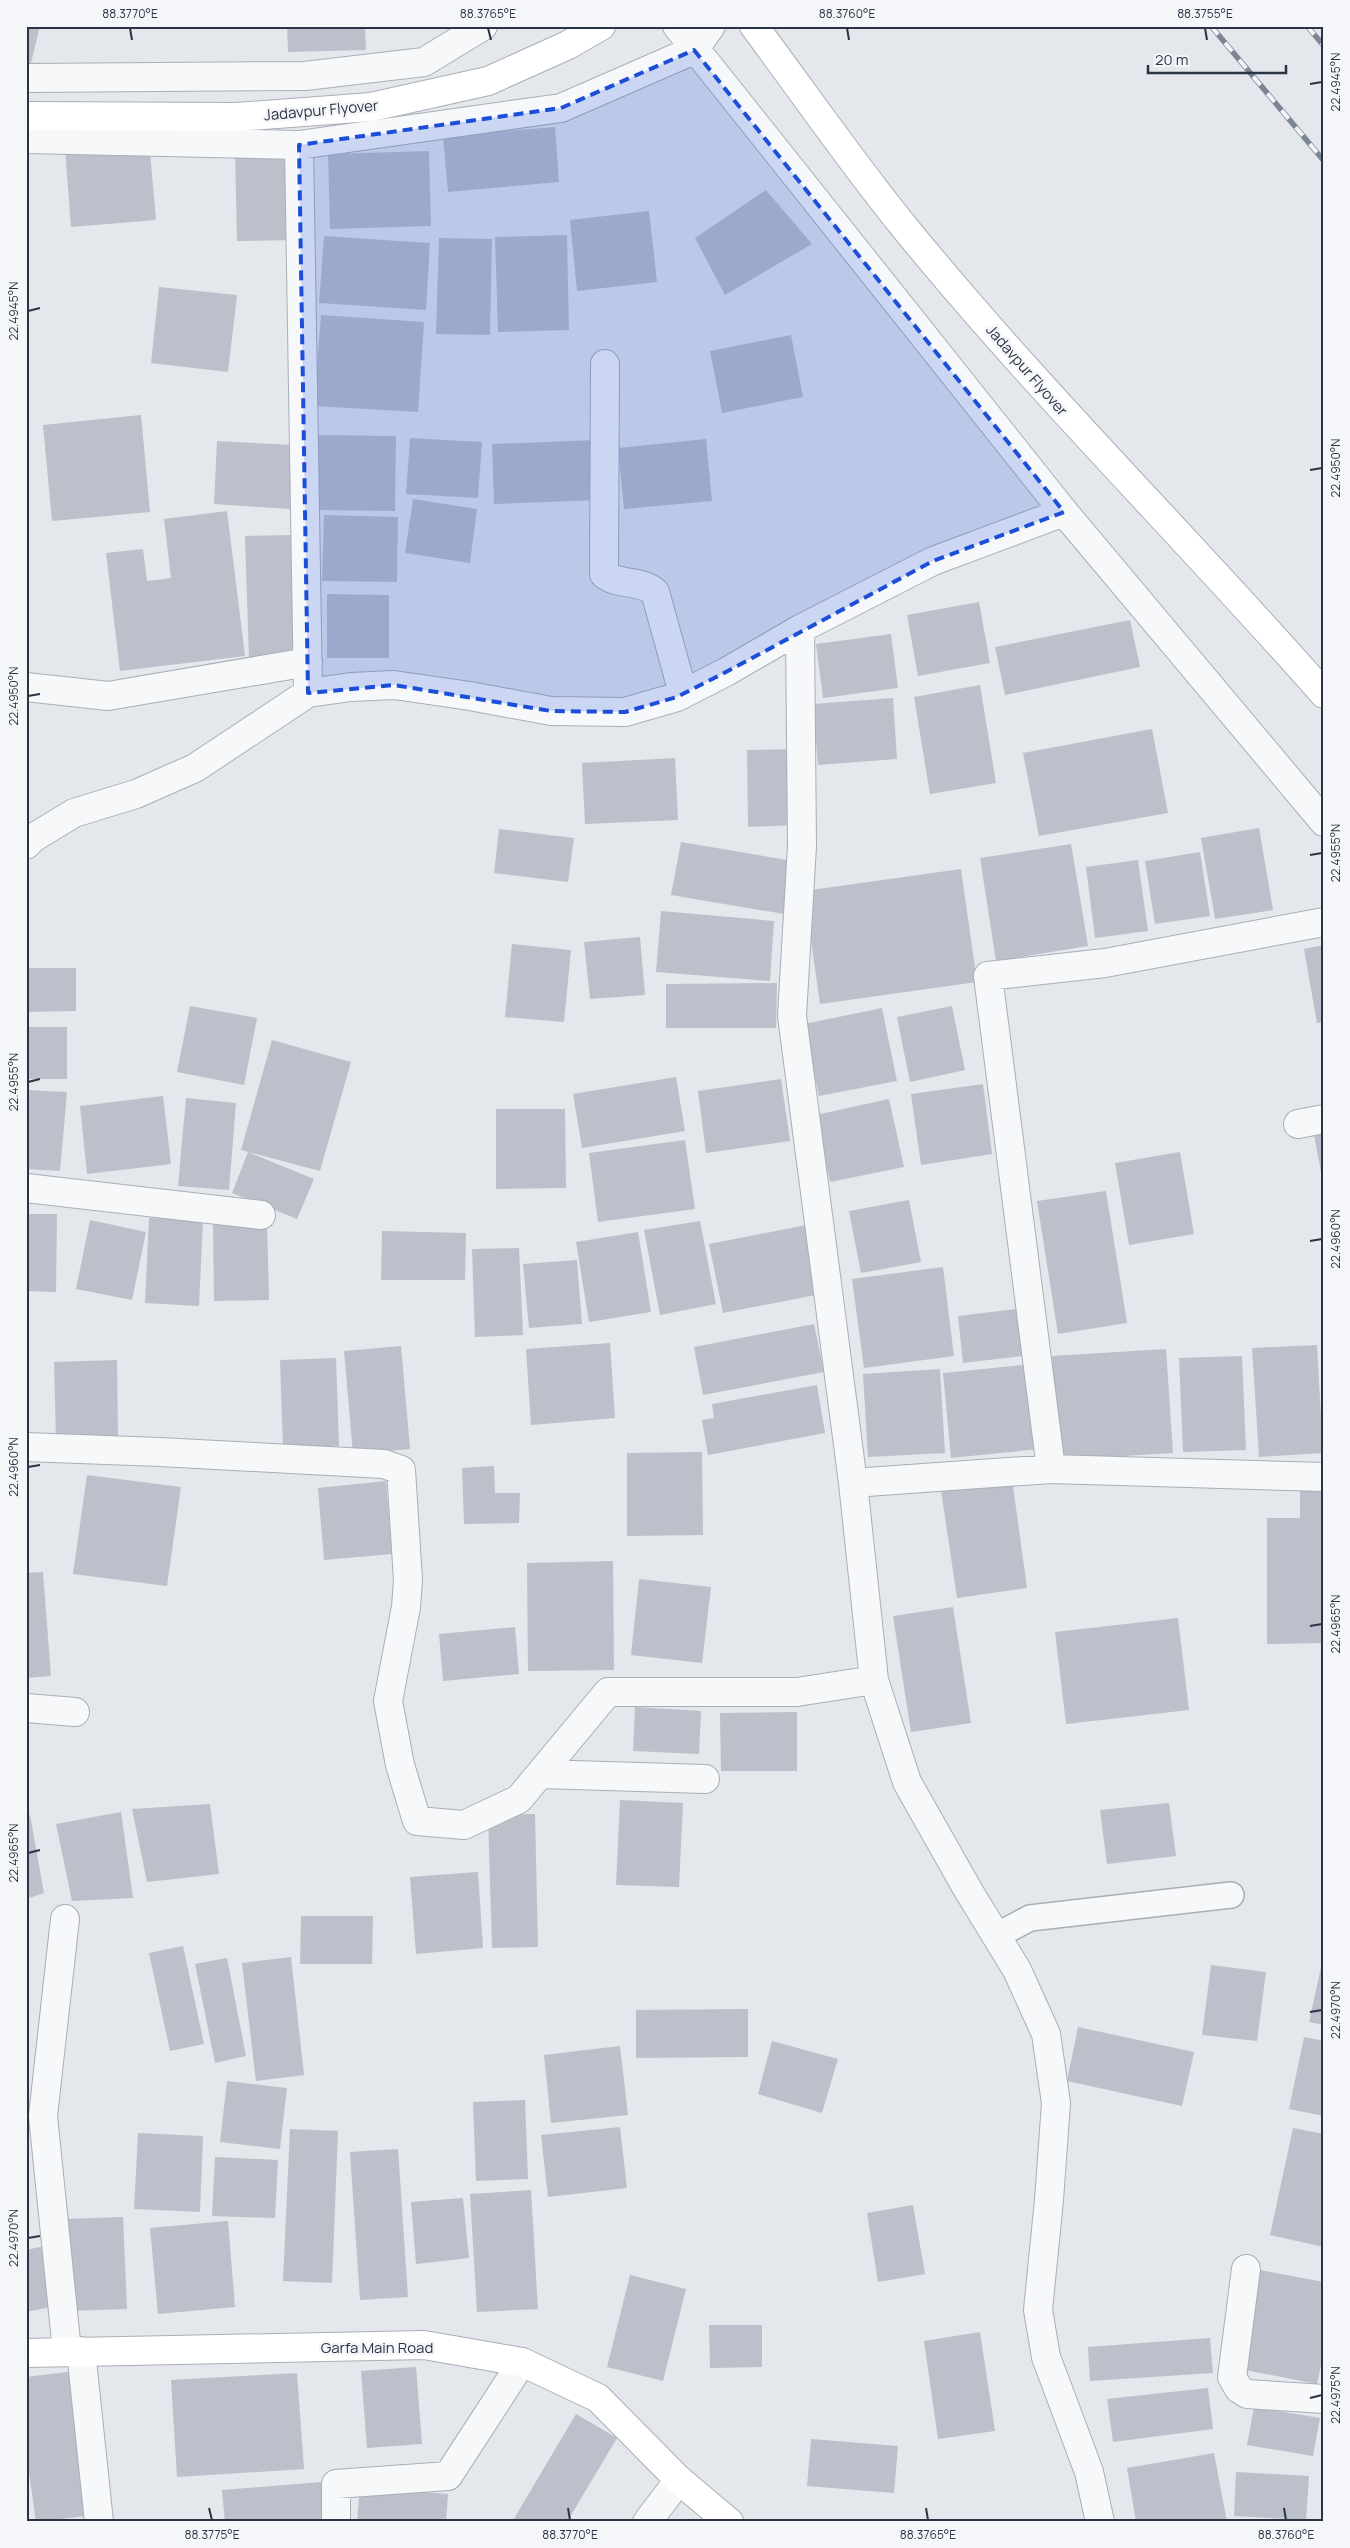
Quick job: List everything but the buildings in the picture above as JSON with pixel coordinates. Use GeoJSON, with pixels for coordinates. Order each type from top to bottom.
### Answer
{"type":"FeatureCollection","features":[{"type":"Feature","properties":{"kind":"main road","name":"Jadavpur Flyover"},"geometry":{"type":"LineString","coordinates":[[26,116],[236,117],[371,107],[488,81],[568,45],[601,26]]}},
{"type":"Feature","properties":{"kind":"main road","name":"Jadavpur Flyover"},"geometry":{"type":"LineString","coordinates":[[754,26],[910,234],[1072,422],[1269,631],[1324,694]]}},
{"type":"Feature","properties":{"kind":"main road","name":"Garfa Main Road"},"geometry":{"type":"LineString","coordinates":[[26,2353],[424,2345],[522,2362],[598,2398],[680,2480],[729,2522]]}},
{"type":"Feature","properties":{"kind":"street"},"geometry":{"type":"LineString","coordinates":[[26,78],[305,76],[424,62],[483,26]]}},
{"type":"Feature","properties":{"kind":"street"},"geometry":{"type":"LineString","coordinates":[[677,26],[694,50],[1064,512],[1324,822]]}},
{"type":"Feature","properties":{"kind":"street"},"geometry":{"type":"LineString","coordinates":[[26,138],[298,145],[561,108],[694,50],[711,26]]}},
{"type":"Feature","properties":{"kind":"street"},"geometry":{"type":"LineString","coordinates":[[298,145],[308,693]]}},
{"type":"Feature","properties":{"kind":"street"},"geometry":{"type":"LineString","coordinates":[[605,364],[604,574],[609,578],[647,585],[655,592],[683,693]]}},
{"type":"Feature","properties":{"kind":"street"},"geometry":{"type":"LineString","coordinates":[[26,845],[33,838],[74,813],[136,794],[195,768],[308,693],[351,687],[394,686],[470,696],[551,711],[625,712],[683,693],[726,672],[800,629],[933,561],[1064,512]]}},
{"type":"Feature","properties":{"kind":"street"},"geometry":{"type":"LineString","coordinates":[[800,629],[802,846],[792,1016],[853,1484],[874,1680],[907,1782],[1017,1970],[1046,2034],[1056,2103],[1038,2310],[1046,2357],[1089,2472],[1100,2522]]}},
{"type":"Feature","properties":{"kind":"street"},"geometry":{"type":"LineString","coordinates":[[26,687],[108,696],[308,662]]}},
{"type":"Feature","properties":{"kind":"street"},"geometry":{"type":"LineString","coordinates":[[1051,1469],[988,976],[1105,963],[1324,922]]}},
{"type":"Feature","properties":{"kind":"street"},"geometry":{"type":"LineString","coordinates":[[26,1188],[261,1215]]}},
{"type":"Feature","properties":{"kind":"street"},"geometry":{"type":"LineString","coordinates":[[26,1447],[160,1452],[374,1464],[401,1470],[408,1580],[406,1607],[388,1701],[400,1765],[417,1821],[464,1825],[519,1799],[608,1692],[797,1692],[874,1680]]}},
{"type":"Feature","properties":{"kind":"street"},"geometry":{"type":"LineString","coordinates":[[853,1484],[1051,1469],[1324,1477]]}},
{"type":"Feature","properties":{"kind":"street"},"geometry":{"type":"LineString","coordinates":[[26,1708],[75,1712]]}},
{"type":"Feature","properties":{"kind":"street"},"geometry":{"type":"LineString","coordinates":[[540,1774],[705,1780]]}},
{"type":"Feature","properties":{"kind":"street"},"geometry":{"type":"LineString","coordinates":[[65,1919],[43,2116],[99,2522]]}},
{"type":"Feature","properties":{"kind":"street"},"geometry":{"type":"LineString","coordinates":[[1246,2269],[1232,2377],[1239,2388],[1247,2394],[1324,2400]]}},
{"type":"Feature","properties":{"kind":"street"},"geometry":{"type":"LineString","coordinates":[[336,2522],[336,2484],[448,2476],[522,2362]]}},
{"type":"Feature","properties":{"kind":"street"},"geometry":{"type":"LineString","coordinates":[[647,2522],[680,2480]]}},
{"type":"Feature","properties":{"kind":"lane"},"geometry":{"type":"LineString","coordinates":[[996,1936],[1030,1918],[1231,1895]]}},
{"type":"Feature","properties":{"kind":"highlighted area"},"geometry":{"type":"Polygon","coordinates":[[[694,50],[1064,512],[933,561],[677,697],[625,712],[551,711],[394,685],[308,693],[299,145],[561,108],[694,50]]]}},
{"type":"Feature","properties":{"kind":"railway"},"geometry":{"type":"LineString","coordinates":[[1211,26],[1324,161]]}},
{"type":"Feature","properties":{"kind":"railway"},"geometry":{"type":"LineString","coordinates":[[1307,26],[1324,46]]}}]}
